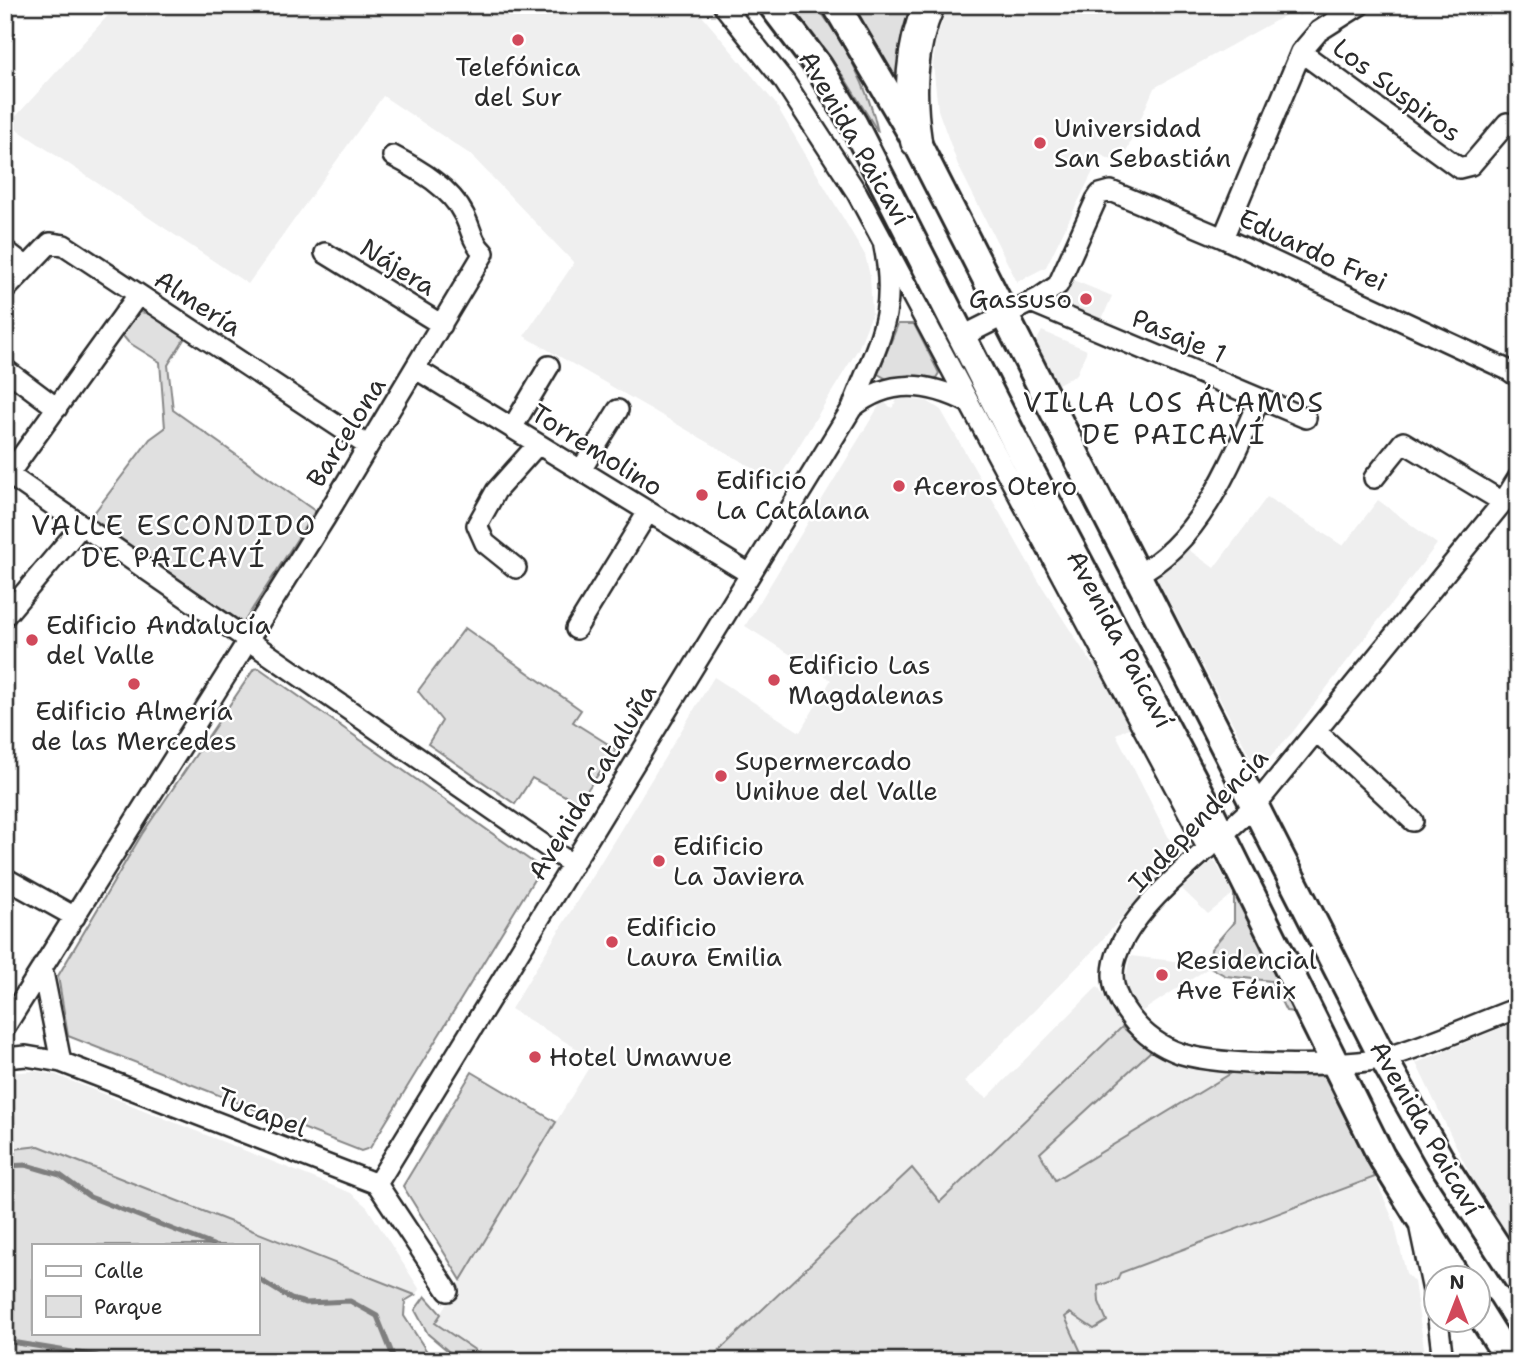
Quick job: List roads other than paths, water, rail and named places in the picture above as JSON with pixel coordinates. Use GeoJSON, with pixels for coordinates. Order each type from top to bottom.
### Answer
{"type":"FeatureCollection","features":[{"type":"Feature","properties":{"kind":"highway"},"geometry":{"type":"LineString","coordinates":[[916,141],[912,75],[918,34],[929,5]]}},
{"type":"Feature","properties":{"kind":"main road","name":"Avenida Paicaví"},"geometry":{"type":"LineString","coordinates":[[772,5],[799,39],[843,106],[1215,844],[1336,1064],[1386,1166],[1448,1264]]}},
{"type":"Feature","properties":{"kind":"main road","name":"Avenida Paicaví"},"geometry":{"type":"LineString","coordinates":[[836,5],[916,141],[1383,1058],[1440,1159],[1517,1277]]}},
{"type":"Feature","properties":{"kind":"main road"},"geometry":{"type":"LineString","coordinates":[[1492,1332],[1510,1361]]}},
{"type":"Feature","properties":{"kind":"street","name":"Avenida Paicaví"},"geometry":{"type":"LineString","coordinates":[[723,5],[812,120],[883,241],[1064,576],[1215,844]]}},
{"type":"Feature","properties":{"kind":"street"},"geometry":{"type":"LineString","coordinates":[[1223,237],[1301,52],[1319,31],[1360,5]]}},
{"type":"Feature","properties":{"kind":"street","name":"Los Suspiros"},"geometry":{"type":"LineString","coordinates":[[1301,52],[1464,169],[1471,165],[1507,123]]}},
{"type":"Feature","properties":{"kind":"street","name":"Barcelona"},"geometry":{"type":"LineString","coordinates":[[5,1027],[249,641],[484,253],[472,241],[458,205],[422,173],[393,156]]}},
{"type":"Feature","properties":{"kind":"street","name":"Eduardo Frei"},"geometry":{"type":"LineString","coordinates":[[1031,302],[1052,289],[1064,275],[1096,200],[1104,192],[1120,193],[1515,368]]}},
{"type":"Feature","properties":{"kind":"street","name":"Avenida Cataluña"},"geometry":{"type":"LineString","coordinates":[[377,1184],[852,408],[887,323],[890,289],[883,241]]}},
{"type":"Feature","properties":{"kind":"street","name":"Almería"},"geometry":{"type":"LineString","coordinates":[[7,288],[50,243],[57,243],[368,446]]}},
{"type":"Feature","properties":{"kind":"street"},"geometry":{"type":"LineString","coordinates":[[5,250],[27,267]]}},
{"type":"Feature","properties":{"kind":"street","name":"Nájera"},"geometry":{"type":"LineString","coordinates":[[326,253],[442,325]]}},
{"type":"Feature","properties":{"kind":"street"},"geometry":{"type":"LineString","coordinates":[[138,295],[7,473],[573,865]]}},
{"type":"Feature","properties":{"kind":"street"},"geometry":{"type":"LineString","coordinates":[[961,337],[1031,302]]}},
{"type":"Feature","properties":{"kind":"street","name":"Pasaje 1"},"geometry":{"type":"LineString","coordinates":[[1031,302],[1307,418]]}},
{"type":"Feature","properties":{"kind":"street"},"geometry":{"type":"LineString","coordinates":[[512,428],[549,366]]}},
{"type":"Feature","properties":{"kind":"street"},"geometry":{"type":"LineString","coordinates":[[5,369],[57,408]]}},
{"type":"Feature","properties":{"kind":"street","name":"Torremolino"},"geometry":{"type":"LineString","coordinates":[[416,369],[750,574]]}},
{"type":"Feature","properties":{"kind":"street","name":"Avenida Cataluña"},"geometry":{"type":"LineString","coordinates":[[852,408],[881,390],[910,385],[929,387],[969,403]]}},
{"type":"Feature","properties":{"kind":"street"},"geometry":{"type":"LineString","coordinates":[[1136,575],[1173,549],[1221,484],[1259,399]]}},
{"type":"Feature","properties":{"kind":"street"},"geometry":{"type":"LineString","coordinates":[[581,470],[618,410]]}},
{"type":"Feature","properties":{"kind":"street"},"geometry":{"type":"LineString","coordinates":[[1374,478],[1403,442],[1503,502]]}},
{"type":"Feature","properties":{"kind":"street"},"geometry":{"type":"LineString","coordinates":[[516,568],[485,543],[477,525],[496,491],[537,444]]}},
{"type":"Feature","properties":{"kind":"street","name":"Independencia"},"geometry":{"type":"LineString","coordinates":[[1518,478],[1503,502],[1255,805],[1169,884],[1127,934],[1116,957],[1112,986],[1115,995],[1143,1031],[1180,1053],[1215,1060],[1336,1064],[1383,1058],[1518,1008]]}},
{"type":"Feature","properties":{"kind":"street"},"geometry":{"type":"LineString","coordinates":[[576,629],[648,512]]}},
{"type":"Feature","properties":{"kind":"street"},"geometry":{"type":"LineString","coordinates":[[5,616],[82,525]]}},
{"type":"Feature","properties":{"kind":"street"},"geometry":{"type":"LineString","coordinates":[[1317,732],[1413,821]]}},
{"type":"Feature","properties":{"kind":"street"},"geometry":{"type":"LineString","coordinates":[[5,878],[75,917]]}},
{"type":"Feature","properties":{"kind":"street"},"geometry":{"type":"LineString","coordinates":[[42,967],[61,1062]]}},
{"type":"Feature","properties":{"kind":"street","name":"Tucapel"},"geometry":{"type":"LineString","coordinates":[[5,1058],[34,1057],[61,1062],[377,1184]]}},
{"type":"Feature","properties":{"kind":"street"},"geometry":{"type":"LineString","coordinates":[[377,1184],[448,1291]]}},
{"type":"Feature","properties":{"kind":"street"},"geometry":{"type":"LineString","coordinates":[[1415,1211],[1427,1264]]}},
{"type":"Feature","properties":{"kind":"street"},"geometry":{"type":"LineString","coordinates":[[1440,1334],[1443,1361]]}},
{"type":"Feature","properties":{"kind":"waterway"},"geometry":{"type":"LineString","coordinates":[[5,1166],[26,1165],[60,1175],[90,1197],[210,1244]]}},
{"type":"Feature","properties":{"kind":"waterway"},"geometry":{"type":"LineString","coordinates":[[259,1279],[291,1299],[306,1303],[350,1301],[377,1316],[395,1361]]}},
{"type":"Feature","properties":{"kind":"waterway"},"geometry":{"type":"LineString","coordinates":[[5,1341],[97,1356],[107,1361]]}},
{"type":"Feature","properties":{"kind":"place","name":"Telefónica del Sur"},"geometry":{"type":"Point","coordinates":[518,40]}},
{"type":"Feature","properties":{"kind":"place","name":"Universidad San Sebastián"},"geometry":{"type":"Point","coordinates":[1040,143]}},
{"type":"Feature","properties":{"kind":"place","name":"Gassuso"},"geometry":{"type":"Point","coordinates":[1086,299]}},
{"type":"Feature","properties":{"kind":"place","name":"Aceros Otero"},"geometry":{"type":"Point","coordinates":[899,486]}},
{"type":"Feature","properties":{"kind":"place","name":"Edificio La Catalana"},"geometry":{"type":"Point","coordinates":[702,495]}},
{"type":"Feature","properties":{"kind":"place","name":"Edificio Andalucía del Valle"},"geometry":{"type":"Point","coordinates":[32,640]}},
{"type":"Feature","properties":{"kind":"place","name":"Edificio Las Magdalenas"},"geometry":{"type":"Point","coordinates":[774,680]}},
{"type":"Feature","properties":{"kind":"place","name":"Edificio Almería de las Mercedes"},"geometry":{"type":"Point","coordinates":[134,684]}},
{"type":"Feature","properties":{"kind":"place","name":"Supermercado Unihue del Valle"},"geometry":{"type":"Point","coordinates":[721,776]}},
{"type":"Feature","properties":{"kind":"place","name":"Edificio La Javiera"},"geometry":{"type":"Point","coordinates":[659,861]}},
{"type":"Feature","properties":{"kind":"place","name":"Edificio Laura Emilia"},"geometry":{"type":"Point","coordinates":[612,942]}},
{"type":"Feature","properties":{"kind":"place","name":"Residencial Ave Fénix"},"geometry":{"type":"Point","coordinates":[1162,975]}},
{"type":"Feature","properties":{"kind":"place","name":"Hotel Umawue"},"geometry":{"type":"Point","coordinates":[535,1057]}},
{"type":"Feature","properties":{"kind":"district","name":"VILLA LOS ÁLAMOS DE PAICAVÍ"},"geometry":{"type":"Point","coordinates":[1174,418]}},
{"type":"Feature","properties":{"kind":"district","name":"VALLE ESCONDIDO DE PAICAVÍ"},"geometry":{"type":"Point","coordinates":[174,541]}}]}
